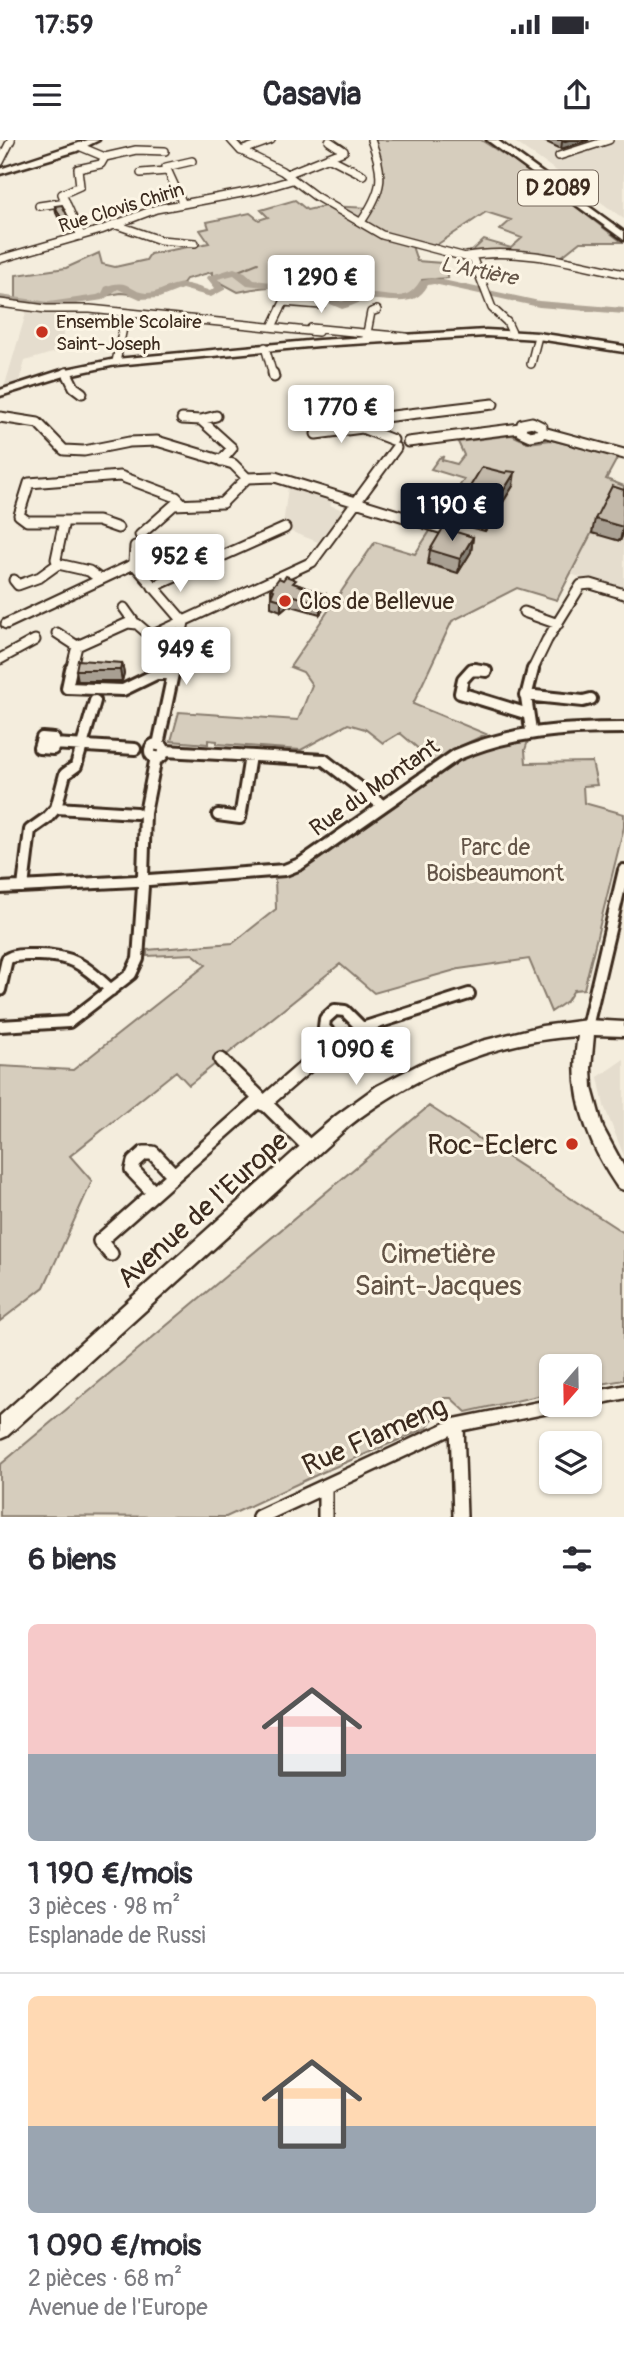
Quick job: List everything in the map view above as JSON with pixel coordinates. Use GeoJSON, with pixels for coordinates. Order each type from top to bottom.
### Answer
{"type":"FeatureCollection","features":[{"type":"Feature","properties":{"kind":"highway","name":"D 2089"},"geometry":{"type":"LineString","coordinates":[[491,140],[624,237]]}},
{"type":"Feature","properties":{"kind":"highway","name":"D 2089"},"geometry":{"type":"LineString","coordinates":[[498,140],[624,232]]}},
{"type":"Feature","properties":{"kind":"main road"},"geometry":{"type":"LineString","coordinates":[[2,170],[81,147],[95,140]]}},
{"type":"Feature","properties":{"kind":"main road"},"geometry":{"type":"LineString","coordinates":[[1,393],[66,372],[117,362],[265,347],[319,334],[406,337],[538,336],[624,349]]}},
{"type":"Feature","properties":{"kind":"main road"},"geometry":{"type":"LineString","coordinates":[[587,1027],[582,1047],[585,1092],[603,1147],[624,1182]]}},
{"type":"Feature","properties":{"kind":"main road","name":"Avenue de l'Europe"},"geometry":{"type":"LineString","coordinates":[[0,1429],[311,1149],[370,1100],[429,1067],[509,1042],[587,1027],[624,1029]]}},
{"type":"Feature","properties":{"kind":"street"},"geometry":{"type":"LineString","coordinates":[[2,170],[11,140]]}},
{"type":"Feature","properties":{"kind":"street"},"geometry":{"type":"LineString","coordinates":[[231,140],[241,151],[290,177],[386,236],[467,256],[483,254],[522,257],[624,274]]}},
{"type":"Feature","properties":{"kind":"street"},"geometry":{"type":"LineString","coordinates":[[241,151],[271,140]]}},
{"type":"Feature","properties":{"kind":"street"},"geometry":{"type":"LineString","coordinates":[[361,222],[380,193],[383,171],[371,140]]}},
{"type":"Feature","properties":{"kind":"street"},"geometry":{"type":"LineString","coordinates":[[559,156],[609,140]]}},
{"type":"Feature","properties":{"kind":"street"},"geometry":{"type":"LineString","coordinates":[[329,141],[344,150],[353,149]]}},
{"type":"Feature","properties":{"kind":"street"},"geometry":{"type":"LineString","coordinates":[[81,147],[105,157],[139,150],[152,153],[165,151]]}},
{"type":"Feature","properties":{"kind":"street","name":"Rue Clovis Chirin"},"geometry":{"type":"LineString","coordinates":[[0,259],[81,236],[182,202],[247,192],[290,177],[344,150]]}},
{"type":"Feature","properties":{"kind":"street"},"geometry":{"type":"LineString","coordinates":[[81,236],[63,192],[80,186],[78,169],[100,164],[105,157]]}},
{"type":"Feature","properties":{"kind":"street"},"geometry":{"type":"LineString","coordinates":[[328,158],[363,175]]}},
{"type":"Feature","properties":{"kind":"street"},"geometry":{"type":"LineString","coordinates":[[182,202],[167,170],[169,164],[192,161]]}},
{"type":"Feature","properties":{"kind":"street"},"geometry":{"type":"LineString","coordinates":[[141,173],[167,170]]}},
{"type":"Feature","properties":{"kind":"street"},"geometry":{"type":"LineString","coordinates":[[39,206],[66,202]]}},
{"type":"Feature","properties":{"kind":"street"},"geometry":{"type":"LineString","coordinates":[[352,217],[372,208]]}},
{"type":"Feature","properties":{"kind":"street"},"geometry":{"type":"LineString","coordinates":[[114,224],[170,242],[195,243]]}},
{"type":"Feature","properties":{"kind":"street"},"geometry":{"type":"LineString","coordinates":[[467,256],[475,262],[492,308],[507,322],[513,335]]}},
{"type":"Feature","properties":{"kind":"street"},"geometry":{"type":"LineString","coordinates":[[0,296],[21,298]]}},
{"type":"Feature","properties":{"kind":"street"},"geometry":{"type":"LineString","coordinates":[[273,326],[284,302],[321,305]]}},
{"type":"Feature","properties":{"kind":"street"},"geometry":{"type":"LineString","coordinates":[[0,303],[273,326],[319,334]]}},
{"type":"Feature","properties":{"kind":"street"},"geometry":{"type":"LineString","coordinates":[[368,335],[371,312],[377,310]]}},
{"type":"Feature","properties":{"kind":"street"},"geometry":{"type":"LineString","coordinates":[[117,362],[125,318],[135,314]]}},
{"type":"Feature","properties":{"kind":"street"},"geometry":{"type":"LineString","coordinates":[[531,363],[538,336]]}},
{"type":"Feature","properties":{"kind":"street"},"geometry":{"type":"LineString","coordinates":[[265,347],[274,377]]}},
{"type":"Feature","properties":{"kind":"street"},"geometry":{"type":"LineString","coordinates":[[66,372],[74,387],[82,393]]}},
{"type":"Feature","properties":{"kind":"street"},"geometry":{"type":"LineString","coordinates":[[362,428],[359,420],[494,404]]}},
{"type":"Feature","properties":{"kind":"street"},"geometry":{"type":"LineString","coordinates":[[182,419],[201,420],[216,416]]}},
{"type":"Feature","properties":{"kind":"street"},"geometry":{"type":"LineString","coordinates":[[0,417],[38,423],[59,447],[72,452],[129,442],[157,441],[233,464],[247,478],[258,480],[275,477],[443,529]]}},
{"type":"Feature","properties":{"kind":"street"},"geometry":{"type":"LineString","coordinates":[[201,420],[232,448],[221,461]]}},
{"type":"Feature","properties":{"kind":"street"},"geometry":{"type":"LineString","coordinates":[[316,434],[362,428],[406,447],[408,442],[520,428],[522,424],[532,422],[541,425],[543,432]]}},
{"type":"Feature","properties":{"kind":"street"},"geometry":{"type":"LineString","coordinates":[[520,428],[521,432],[530,436],[543,432],[624,454]]}},
{"type":"Feature","properties":{"kind":"street"},"geometry":{"type":"LineString","coordinates":[[124,608],[134,622],[151,636],[312,562],[394,444]]}},
{"type":"Feature","properties":{"kind":"street"},"geometry":{"type":"LineString","coordinates":[[118,528],[98,521],[27,521],[19,515],[29,483],[120,477],[176,497],[182,503]]}},
{"type":"Feature","properties":{"kind":"street"},"geometry":{"type":"LineString","coordinates":[[140,535],[167,510],[182,503],[219,505],[247,478]]}},
{"type":"Feature","properties":{"kind":"street"},"geometry":{"type":"LineString","coordinates":[[16,583],[53,570],[58,564],[64,521]]}},
{"type":"Feature","properties":{"kind":"street"},"geometry":{"type":"LineString","coordinates":[[153,587],[285,528]]}},
{"type":"Feature","properties":{"kind":"street"},"geometry":{"type":"LineString","coordinates":[[135,546],[134,564],[184,622]]}},
{"type":"Feature","properties":{"kind":"street"},"geometry":{"type":"LineString","coordinates":[[58,564],[89,571],[100,579]]}},
{"type":"Feature","properties":{"kind":"street"},"geometry":{"type":"LineString","coordinates":[[7,611],[5,626],[134,564]]}},
{"type":"Feature","properties":{"kind":"street"},"geometry":{"type":"LineString","coordinates":[[531,730],[525,695],[531,674],[581,585],[591,584],[624,594]]}},
{"type":"Feature","properties":{"kind":"street"},"geometry":{"type":"LineString","coordinates":[[524,612],[558,624]]}},
{"type":"Feature","properties":{"kind":"street"},"geometry":{"type":"LineString","coordinates":[[77,646],[134,622]]}},
{"type":"Feature","properties":{"kind":"street"},"geometry":{"type":"LineString","coordinates":[[0,1026],[69,1022],[131,974],[138,959],[145,813],[184,622]]}},
{"type":"Feature","properties":{"kind":"street"},"geometry":{"type":"LineString","coordinates":[[57,633],[77,646]]}},
{"type":"Feature","properties":{"kind":"street"},"geometry":{"type":"LineString","coordinates":[[0,659],[35,640]]}},
{"type":"Feature","properties":{"kind":"street"},"geometry":{"type":"LineString","coordinates":[[77,646],[67,688],[123,690],[156,674],[173,674]]}},
{"type":"Feature","properties":{"kind":"street"},"geometry":{"type":"LineString","coordinates":[[486,671],[473,669],[465,674],[459,688],[460,694],[526,713]]}},
{"type":"Feature","properties":{"kind":"street"},"geometry":{"type":"LineString","coordinates":[[525,695],[583,701],[591,699]]}},
{"type":"Feature","properties":{"kind":"street"},"geometry":{"type":"LineString","coordinates":[[23,887],[30,830],[54,815],[65,774],[76,766],[95,701]]}},
{"type":"Feature","properties":{"kind":"street","name":"Rue du Montant"},"geometry":{"type":"LineString","coordinates":[[0,888],[285,870],[300,864],[456,755],[493,739],[531,730],[624,728]]}},
{"type":"Feature","properties":{"kind":"street"},"geometry":{"type":"LineString","coordinates":[[40,743],[39,748],[53,749],[54,744],[135,749]]}},
{"type":"Feature","properties":{"kind":"street"},"geometry":{"type":"LineString","coordinates":[[159,751],[328,761],[382,805]]}},
{"type":"Feature","properties":{"kind":"street"},"geometry":{"type":"LineString","coordinates":[[218,815],[240,818],[250,756]]}},
{"type":"Feature","properties":{"kind":"street"},"geometry":{"type":"LineString","coordinates":[[57,808],[136,813]]}},
{"type":"Feature","properties":{"kind":"street"},"geometry":{"type":"LineString","coordinates":[[587,1027],[624,870]]}},
{"type":"Feature","properties":{"kind":"street"},"geometry":{"type":"LineString","coordinates":[[612,927],[620,916],[624,900]]}},
{"type":"Feature","properties":{"kind":"street"},"geometry":{"type":"LineString","coordinates":[[0,990],[4,962],[12,956],[62,954],[82,963],[111,990]]}},
{"type":"Feature","properties":{"kind":"street"},"geometry":{"type":"LineString","coordinates":[[111,1254],[100,1241],[173,1174],[337,1040],[362,1028],[469,994]]}},
{"type":"Feature","properties":{"kind":"street"},"geometry":{"type":"LineString","coordinates":[[337,1040],[324,1028],[325,1019],[335,1010],[345,1011],[362,1028]]}},
{"type":"Feature","properties":{"kind":"street"},"geometry":{"type":"LineString","coordinates":[[221,1060],[311,1149]]}},
{"type":"Feature","properties":{"kind":"street"},"geometry":{"type":"LineString","coordinates":[[153,1192],[132,1170],[134,1161],[144,1153],[153,1153],[173,1174]]}},
{"type":"Feature","properties":{"kind":"street"},"geometry":{"type":"LineString","coordinates":[[602,1397],[624,1392]]}},
{"type":"Feature","properties":{"kind":"street","name":"Rue Flameng"},"geometry":{"type":"LineString","coordinates":[[259,1517],[457,1425],[539,1408]]}},
{"type":"Feature","properties":{"kind":"street"},"geometry":{"type":"LineString","coordinates":[[457,1425],[460,1517]]}},
{"type":"Feature","properties":{"kind":"street"},"geometry":{"type":"LineString","coordinates":[[325,1486],[325,1517]]}},
{"type":"Feature","properties":{"kind":"shaded area"},"geometry":{"type":"Polygon","coordinates":[[[512,140],[624,140],[624,219],[598,200],[512,140]]]}},
{"type":"Feature","properties":{"kind":"shaded area","name":"Ensemble Scolaire Saint-Joseph"},"geometry":{"type":"Polygon","coordinates":[[[27,310],[69,312],[59,351],[25,361],[19,383],[4,388],[27,310]]]}},
{"type":"Feature","properties":{"kind":"shaded area"},"geometry":{"type":"Polygon","coordinates":[[[288,487],[333,501],[330,505],[343,510],[318,542],[287,530],[283,525],[288,487]]]}},
{"type":"Feature","properties":{"kind":"shaded area"},"geometry":{"type":"Polygon","coordinates":[[[609,501],[624,505],[624,590],[570,574],[609,501]]]}},
{"type":"Feature","properties":{"kind":"shaded area"},"geometry":{"type":"Polygon","coordinates":[[[624,1059],[624,1156],[604,1106],[598,1077],[624,1059]]]}},
{"type":"Feature","properties":{"kind":"green space"},"geometry":{"type":"Polygon","coordinates":[[[374,140],[481,140],[525,168],[622,242],[580,242],[556,261],[469,254],[484,240],[511,248],[522,238],[500,230],[511,220],[486,212],[435,246],[411,243],[417,261],[442,263],[448,278],[422,280],[418,295],[395,300],[366,297],[340,306],[290,287],[267,287],[238,292],[212,278],[212,272],[186,279],[181,286],[151,296],[121,293],[49,305],[16,300],[16,275],[66,268],[99,253],[102,264],[115,267],[146,260],[150,254],[209,243],[200,230],[209,228],[207,222],[250,213],[259,220],[268,217],[261,210],[295,200],[307,210],[325,206],[372,208],[383,171],[374,140]]]}},
{"type":"Feature","properties":{"kind":"green space"},"geometry":{"type":"Polygon","coordinates":[[[512,435],[529,443],[551,440],[618,457],[606,479],[624,486],[624,505],[608,501],[557,600],[517,588],[452,621],[413,704],[486,734],[435,763],[400,733],[383,743],[365,729],[348,724],[301,750],[217,744],[217,741],[208,740],[208,744],[171,741],[179,712],[298,720],[312,685],[303,672],[290,667],[375,542],[415,554],[464,479],[431,469],[439,458],[443,457],[442,460],[457,464],[464,455],[458,442],[512,435]]]}},
{"type":"Feature","properties":{"kind":"green space","name":"Parc de Boisbeaumont"},"geometry":{"type":"Polygon","coordinates":[[[530,735],[525,750],[526,763],[592,762],[597,785],[583,786],[584,803],[624,814],[624,827],[584,989],[574,990],[567,1001],[551,1012],[529,959],[459,969],[374,993],[340,964],[189,1085],[176,1071],[70,1156],[92,1181],[44,1287],[0,1321],[0,1066],[73,1070],[206,965],[193,954],[147,956],[147,950],[233,943],[276,909],[275,877],[299,871],[314,863],[466,756],[484,747],[530,735]]]}},
{"type":"Feature","properties":{"kind":"green space","name":"Cimetière Saint-Jacques"},"geometry":{"type":"Polygon","coordinates":[[[429,1106],[624,1233],[624,1380],[602,1384],[602,1354],[539,1354],[539,1396],[466,1412],[451,1398],[444,1398],[427,1428],[226,1517],[0,1516],[0,1465],[429,1106]]]}},
{"type":"Feature","properties":{"kind":"building"},"geometry":{"type":"Polygon","coordinates":[[[62,205],[70,221],[63,222],[55,206],[62,205]]]}},
{"type":"Feature","properties":{"kind":"building"},"geometry":{"type":"Polygon","coordinates":[[[482,467],[506,473],[515,472],[487,517],[457,508],[482,467]]]}},
{"type":"Feature","properties":{"kind":"building"},"geometry":{"type":"Polygon","coordinates":[[[612,486],[624,490],[623,527],[595,519],[612,486]]]}},
{"type":"Feature","properties":{"kind":"building"},"geometry":{"type":"Polygon","coordinates":[[[443,528],[473,537],[460,559],[430,550],[443,528]]]}},
{"type":"Feature","properties":{"kind":"building"},"geometry":{"type":"Polygon","coordinates":[[[286,576],[296,580],[293,583],[326,595],[320,603],[287,594],[281,600],[271,597],[274,590],[271,589],[279,578],[283,580],[286,576]]]}},
{"type":"Feature","properties":{"kind":"building"},"geometry":{"type":"Polygon","coordinates":[[[78,660],[122,663],[120,670],[76,670],[78,660]]]}},
{"type":"Feature","properties":{"kind":"waterway"},"geometry":{"type":"LineString","coordinates":[[238,271],[258,263]]}},
{"type":"Feature","properties":{"kind":"waterway","name":"L'Artière"},"geometry":{"type":"LineString","coordinates":[[0,298],[49,305],[99,298],[106,295],[109,289],[118,286],[129,288],[140,296],[159,295],[181,286],[211,294],[221,289],[212,278],[234,271],[242,274],[251,283],[302,288],[342,306],[358,299],[372,297],[406,299],[419,291],[424,283],[434,281],[539,304],[624,311]]}},
{"type":"Feature","properties":{"kind":"place","name":"Ensemble Scolaire Saint-Joseph"},"geometry":{"type":"Point","coordinates":[42,332]}},
{"type":"Feature","properties":{"kind":"place","name":"Clos de Bellevue"},"geometry":{"type":"Point","coordinates":[285,601]}},
{"type":"Feature","properties":{"kind":"place","name":"Roc-Eclerc"},"geometry":{"type":"Point","coordinates":[572,1144]}}]}
